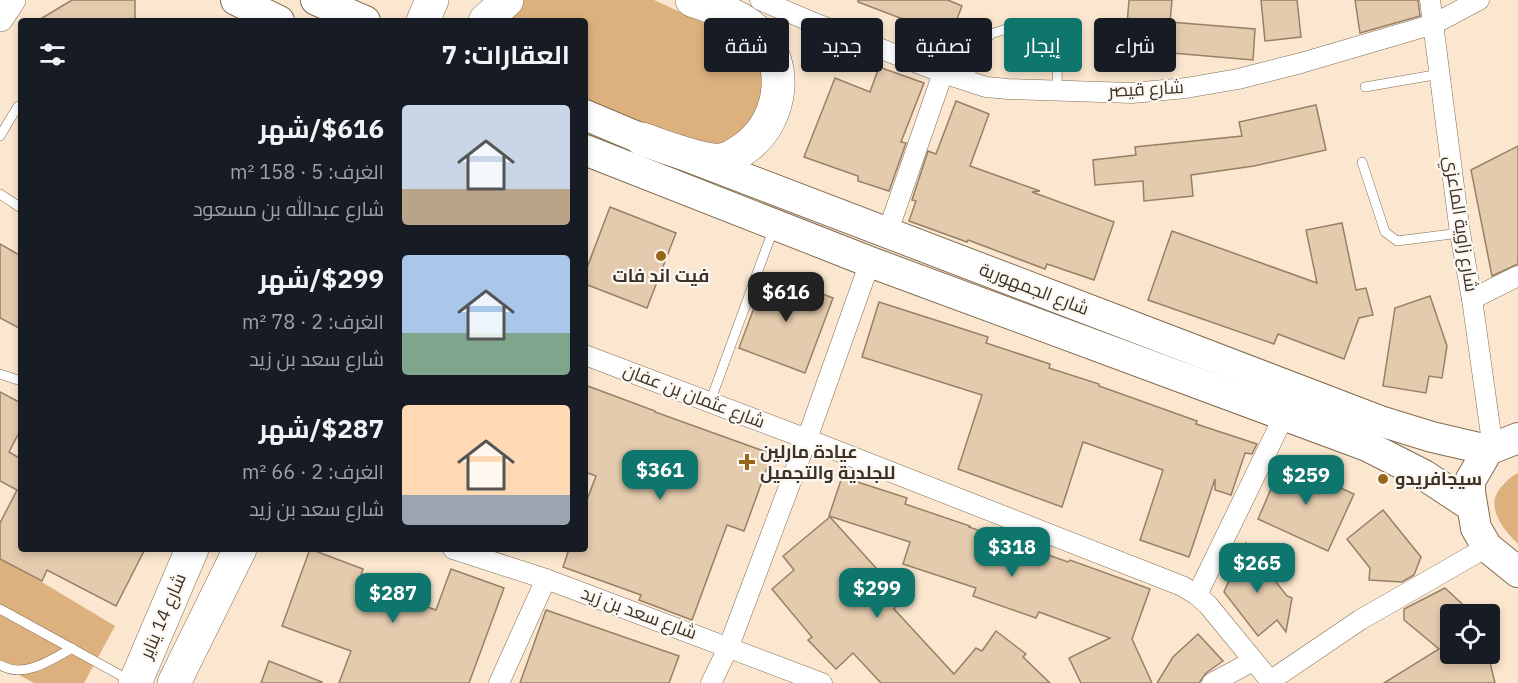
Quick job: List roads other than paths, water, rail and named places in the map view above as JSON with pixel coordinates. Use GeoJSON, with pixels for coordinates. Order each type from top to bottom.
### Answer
{"type":"FeatureCollection","features":[{"type":"Feature","properties":{"kind":"highway"},"geometry":{"type":"LineString","coordinates":[[424,18],[432,0]]}},
{"type":"Feature","properties":{"kind":"highway"},"geometry":{"type":"LineString","coordinates":[[470,18],[478,0]]}},
{"type":"Feature","properties":{"kind":"highway"},"geometry":{"type":"LineString","coordinates":[[488,18],[507,0]]}},
{"type":"Feature","properties":{"kind":"highway"},"geometry":{"type":"LineString","coordinates":[[642,139],[705,158],[721,160],[739,153],[755,140],[767,125],[777,100],[779,74],[770,50],[757,32],[737,18],[692,0]]}},
{"type":"Feature","properties":{"kind":"highway"},"geometry":{"type":"LineString","coordinates":[[174,683],[239,552]]}},
{"type":"Feature","properties":{"kind":"highway","name":"شارع 14 يناير"},"geometry":{"type":"LineString","coordinates":[[135,683],[188,555]]}},
{"type":"Feature","properties":{"kind":"main road"},"geometry":{"type":"LineString","coordinates":[[0,18],[12,0]]}},
{"type":"Feature","properties":{"kind":"main road"},"geometry":{"type":"LineString","coordinates":[[236,0],[273,18]]}},
{"type":"Feature","properties":{"kind":"main road"},"geometry":{"type":"LineString","coordinates":[[316,0],[358,18]]}},
{"type":"Feature","properties":{"kind":"main road","name":"شارع الجمهورية"},"geometry":{"type":"LineString","coordinates":[[588,116],[887,234],[1380,421],[1432,437],[1500,446]]}},
{"type":"Feature","properties":{"kind":"main road","name":"شارع الجمهورية"},"geometry":{"type":"LineString","coordinates":[[588,151],[870,262],[1367,446],[1424,475],[1471,506]]}},
{"type":"Feature","properties":{"kind":"main road"},"geometry":{"type":"LineString","coordinates":[[1500,446],[1470,481],[1471,506],[1476,528],[1487,547],[1518,572]]}},
{"type":"Feature","properties":{"kind":"street","name":"شارع قيصر"},"geometry":{"type":"LineString","coordinates":[[760,0],[943,73],[986,87],[1132,93],[1186,88],[1238,79],[1301,63],[1434,24],[1479,0]]}},
{"type":"Feature","properties":{"kind":"street","name":"شارع زاوية الماعزي"},"geometry":{"type":"LineString","coordinates":[[1430,0],[1460,233],[1500,446]]}},
{"type":"Feature","properties":{"kind":"street"},"geometry":{"type":"LineString","coordinates":[[887,234],[943,73]]}},
{"type":"Feature","properties":{"kind":"street"},"geometry":{"type":"LineString","coordinates":[[711,683],[729,646],[807,439],[870,262]]}},
{"type":"Feature","properties":{"kind":"street"},"geometry":{"type":"LineString","coordinates":[[1472,299],[1518,276]]}},
{"type":"Feature","properties":{"kind":"street","name":"شارع عثمان بن عفان"},"geometry":{"type":"LineString","coordinates":[[588,356],[1182,586],[1197,595],[1271,682]]}},
{"type":"Feature","properties":{"kind":"street"},"geometry":{"type":"LineString","coordinates":[[1197,595],[1284,416]]}},
{"type":"Feature","properties":{"kind":"street"},"geometry":{"type":"LineString","coordinates":[[1271,682],[1360,620],[1487,547]]}},
{"type":"Feature","properties":{"kind":"street","name":"شارع سعد بن زيد"},"geometry":{"type":"LineString","coordinates":[[462,552],[546,579],[729,646],[822,683]]}},
{"type":"Feature","properties":{"kind":"street"},"geometry":{"type":"LineString","coordinates":[[499,683],[546,579]]}},
{"type":"Feature","properties":{"kind":"street"},"geometry":{"type":"LineString","coordinates":[[1212,683],[1253,661]]}},
{"type":"Feature","properties":{"kind":"lane"},"geometry":{"type":"LineString","coordinates":[[967,81],[985,40],[991,34],[1009,28],[1052,35],[1058,42],[1057,91]]}},
{"type":"Feature","properties":{"kind":"lane"},"geometry":{"type":"LineString","coordinates":[[1365,87],[1440,74]]}},
{"type":"Feature","properties":{"kind":"lane"},"geometry":{"type":"LineString","coordinates":[[0,136],[18,106]]}},
{"type":"Feature","properties":{"kind":"lane"},"geometry":{"type":"LineString","coordinates":[[1362,162],[1385,232],[1390,237],[1397,241],[1460,233]]}},
{"type":"Feature","properties":{"kind":"lane"},"geometry":{"type":"LineString","coordinates":[[0,195],[18,206]]}},
{"type":"Feature","properties":{"kind":"lane"},"geometry":{"type":"LineString","coordinates":[[710,402],[775,225]]}},
{"type":"Feature","properties":{"kind":"lane"},"geometry":{"type":"LineString","coordinates":[[0,374],[18,380]]}},
{"type":"Feature","properties":{"kind":"lane"},"geometry":{"type":"LineString","coordinates":[[0,609],[135,683]]}},
{"type":"Feature","properties":{"kind":"lane"},"geometry":{"type":"LineString","coordinates":[[0,664],[6,668],[27,669],[43,665],[72,648]]}},
{"type":"Feature","properties":{"kind":"place","name":"فيت اند فات"},"geometry":{"type":"Point","coordinates":[661,256]}},
{"type":"Feature","properties":{"kind":"place","name":"عيادة مارلين للجلدية والتجميل"},"geometry":{"type":"Point","coordinates":[747,462]}},
{"type":"Feature","properties":{"kind":"place","name":"سيجافريدو"},"geometry":{"type":"Point","coordinates":[1383,479]}}]}
